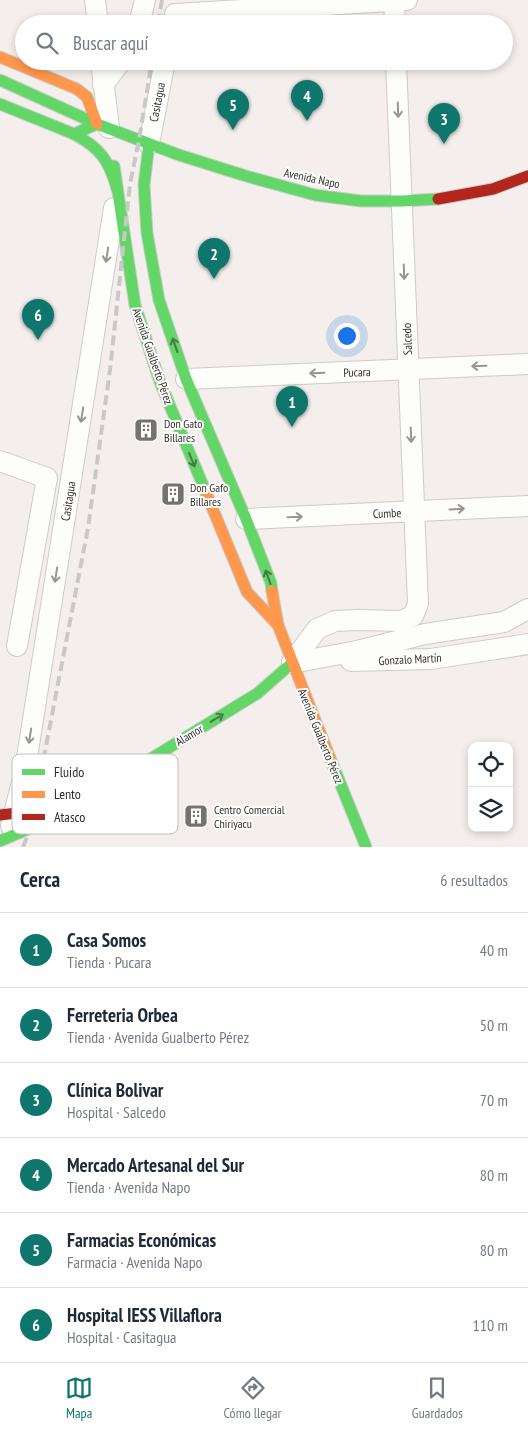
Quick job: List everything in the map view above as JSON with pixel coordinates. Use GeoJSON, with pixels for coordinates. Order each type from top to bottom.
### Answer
{"type":"FeatureCollection","features":[{"type":"Feature","properties":{"kind":"main road"},"geometry":{"type":"LineString","coordinates":[[0,57],[15,63]]}},
{"type":"Feature","properties":{"kind":"main road"},"geometry":{"type":"LineString","coordinates":[[32,70],[77,88],[86,97],[106,130],[74,134]]}},
{"type":"Feature","properties":{"kind":"main road","name":"Avenida Napo"},"geometry":{"type":"LineString","coordinates":[[0,80],[61,107],[106,130],[246,176],[315,195],[402,202],[448,198],[494,189],[528,176]]}},
{"type":"Feature","properties":{"kind":"main road"},"geometry":{"type":"LineString","coordinates":[[0,104],[90,142],[104,155],[113,171],[118,189]]}},
{"type":"Feature","properties":{"kind":"main road","name":"Avenida Gualberto Pérez"},"geometry":{"type":"LineString","coordinates":[[150,144],[144,185],[147,233],[159,300],[186,379],[246,519],[271,584],[278,625],[366,847]]}},
{"type":"Feature","properties":{"kind":"main road","name":"Avenida Gualberto Pérez"},"geometry":{"type":"LineString","coordinates":[[113,154],[135,305],[160,382],[246,592],[278,625]]}},
{"type":"Feature","properties":{"kind":"main road"},"geometry":{"type":"LineString","coordinates":[[266,671],[292,662]]}},
{"type":"Feature","properties":{"kind":"main road","name":"Alamor"},"geometry":{"type":"LineString","coordinates":[[159,754],[258,693],[292,662]]}},
{"type":"Feature","properties":{"kind":"main road","name":"Alamor"},"geometry":{"type":"LineString","coordinates":[[4,842],[21,834]]}},
{"type":"Feature","properties":{"kind":"street"},"geometry":{"type":"LineString","coordinates":[[95,0],[97,15]]}},
{"type":"Feature","properties":{"kind":"street"},"geometry":{"type":"LineString","coordinates":[[141,15],[145,0]]}},
{"type":"Feature","properties":{"kind":"street"},"geometry":{"type":"LineString","coordinates":[[394,0],[395,15]]}},
{"type":"Feature","properties":{"kind":"street"},"geometry":{"type":"LineString","coordinates":[[175,12],[407,0]]}},
{"type":"Feature","properties":{"kind":"street"},"geometry":{"type":"LineString","coordinates":[[102,70],[106,130]]}},
{"type":"Feature","properties":{"kind":"street"},"geometry":{"type":"LineString","coordinates":[[103,85],[114,70]]}},
{"type":"Feature","properties":{"kind":"street","name":"Casitagua"},"geometry":{"type":"LineString","coordinates":[[150,144],[164,70]]}},
{"type":"Feature","properties":{"kind":"street","name":"Salcedo"},"geometry":{"type":"LineString","coordinates":[[396,70],[418,604],[413,616]]}},
{"type":"Feature","properties":{"kind":"street","name":"Casitagua"},"geometry":{"type":"LineString","coordinates":[[28,754],[118,189]]}},
{"type":"Feature","properties":{"kind":"street","name":"Pucara"},"geometry":{"type":"LineString","coordinates":[[186,379],[528,364]]}},
{"type":"Feature","properties":{"kind":"street"},"geometry":{"type":"LineString","coordinates":[[0,462],[47,478],[16,646]]}},
{"type":"Feature","properties":{"kind":"street","name":"Cumbe"},"geometry":{"type":"LineString","coordinates":[[246,519],[528,506]]}},
{"type":"Feature","properties":{"kind":"street"},"geometry":{"type":"LineString","coordinates":[[292,662],[357,651],[425,634],[504,622],[528,609]]}},
{"type":"Feature","properties":{"kind":"street","name":"Alamor"},"geometry":{"type":"LineString","coordinates":[[292,662],[317,628],[335,621],[401,621],[413,616]]}},
{"type":"Feature","properties":{"kind":"street","name":"Gonzalo Martín"},"geometry":{"type":"LineString","coordinates":[[292,662],[431,659],[528,644]]}},
{"type":"Feature","properties":{"kind":"street","name":"Casitagua"},"geometry":{"type":"LineString","coordinates":[[4,842],[8,814]]}},
{"type":"Feature","properties":{"kind":"railway"},"geometry":{"type":"LineString","coordinates":[[160,15],[162,0]]}},
{"type":"Feature","properties":{"kind":"railway"},"geometry":{"type":"LineString","coordinates":[[44,754],[88,528],[110,370],[130,184],[151,70]]}},
{"type":"Feature","properties":{"kind":"railway"},"geometry":{"type":"LineString","coordinates":[[23,847],[28,834]]}},
{"type":"Feature","properties":{"kind":"traffic: fast"},"geometry":{"type":"LineString","coordinates":[[0,80],[97,124],[179,155],[315,195],[361,201],[438,199]]}},
{"type":"Feature","properties":{"kind":"traffic: fast"},"geometry":{"type":"LineString","coordinates":[[0,104],[74,134],[97,124]]}},
{"type":"Feature","properties":{"kind":"traffic: fast"},"geometry":{"type":"LineString","coordinates":[[74,134],[91,144],[102,156],[111,170],[117,189]]}},
{"type":"Feature","properties":{"kind":"traffic: fast"},"geometry":{"type":"LineString","coordinates":[[149,144],[144,185],[147,233],[159,300],[186,379],[246,519],[271,583],[272,591]]}},
{"type":"Feature","properties":{"kind":"traffic: fast"},"geometry":{"type":"LineString","coordinates":[[114,166],[135,305],[160,382],[207,495]]}},
{"type":"Feature","properties":{"kind":"traffic: fast"},"geometry":{"type":"LineString","coordinates":[[159,754],[258,693],[292,663]]}},
{"type":"Feature","properties":{"kind":"traffic: fast"},"geometry":{"type":"LineString","coordinates":[[330,758],[366,847]]}},
{"type":"Feature","properties":{"kind":"traffic: fast"},"geometry":{"type":"LineString","coordinates":[[0,841],[16,834]]}},
{"type":"Feature","properties":{"kind":"traffic: slow"},"geometry":{"type":"LineString","coordinates":[[0,57],[15,63]]}},
{"type":"Feature","properties":{"kind":"traffic: slow"},"geometry":{"type":"LineString","coordinates":[[31,70],[77,89],[87,97],[97,124]]}},
{"type":"Feature","properties":{"kind":"traffic: slow"},"geometry":{"type":"LineString","coordinates":[[207,495],[247,592],[278,625]]}},
{"type":"Feature","properties":{"kind":"traffic: slow"},"geometry":{"type":"LineString","coordinates":[[272,591],[278,625],[330,758]]}},
{"type":"Feature","properties":{"kind":"traffic: jam"},"geometry":{"type":"LineString","coordinates":[[438,199],[493,189],[528,176]]}},
{"type":"Feature","properties":{"kind":"traffic: jam"},"geometry":{"type":"LineString","coordinates":[[0,815],[12,814]]}},
{"type":"Feature","properties":{"kind":"place","name":"Mercado Artesanal del Sur"},"geometry":{"type":"Point","coordinates":[307,121]}},
{"type":"Feature","properties":{"kind":"place","name":"Farmacias Económicas"},"geometry":{"type":"Point","coordinates":[233,130]}},
{"type":"Feature","properties":{"kind":"place","name":"Clínica Bolivar"},"geometry":{"type":"Point","coordinates":[444,144]}},
{"type":"Feature","properties":{"kind":"place","name":"Ferreteria Orbea"},"geometry":{"type":"Point","coordinates":[214,279]}},
{"type":"Feature","properties":{"kind":"place","name":"Hospital IESS Villaflora"},"geometry":{"type":"Point","coordinates":[38,340]}},
{"type":"Feature","properties":{"kind":"place","name":"Casa Somos"},"geometry":{"type":"Point","coordinates":[292,427]}},
{"type":"Feature","properties":{"kind":"place","name":"Don Gato Billares"},"geometry":{"type":"Point","coordinates":[146,430]}},
{"type":"Feature","properties":{"kind":"place","name":"Don Gafo Billares"},"geometry":{"type":"Point","coordinates":[173,494]}},
{"type":"Feature","properties":{"kind":"place","name":"Centro Comercial Chiriyacu"},"geometry":{"type":"Point","coordinates":[196,816]}}]}
